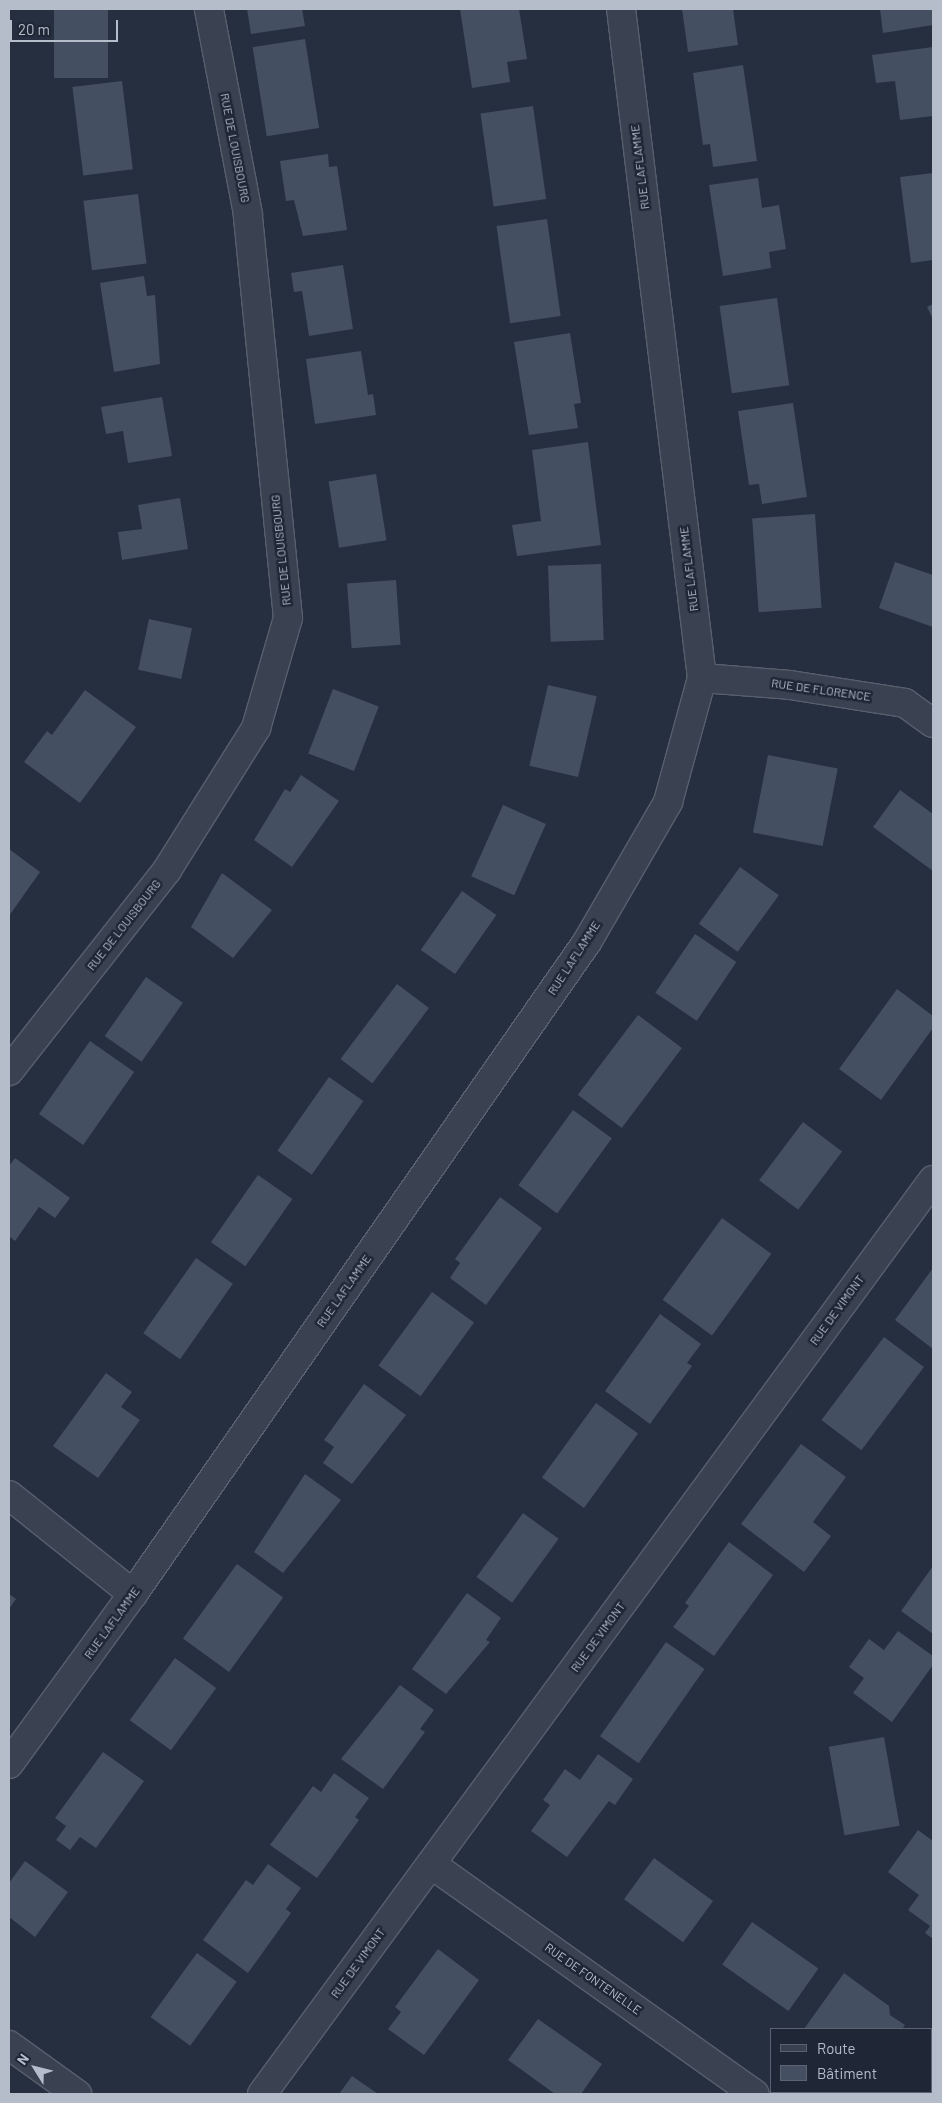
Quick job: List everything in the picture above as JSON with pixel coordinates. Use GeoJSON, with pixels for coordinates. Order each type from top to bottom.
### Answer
{"type":"FeatureCollection","features":[{"type":"Feature","properties":{"kind":"street","name":"RUE DE LOUISBOURG"},"geometry":{"type":"LineString","coordinates":[[9,1071],[167,870],[256,728],[288,618],[248,214],[209,9]]}},
{"type":"Feature","properties":{"kind":"street","name":"RUE LAFLAMME"},"geometry":{"type":"LineString","coordinates":[[9,1764],[133,1594],[586,942],[668,802],[702,678],[621,9]]}},
{"type":"Feature","properties":{"kind":"street","name":"RUE DE FLORENCE"},"geometry":{"type":"LineString","coordinates":[[702,678],[790,685],[905,703],[933,723]]}},
{"type":"Feature","properties":{"kind":"street","name":"RUE DE VIMONT"},"geometry":{"type":"LineString","coordinates":[[262,2094],[933,1180]]}},
{"type":"Feature","properties":{"kind":"street"},"geometry":{"type":"LineString","coordinates":[[9,1495],[133,1594]]}},
{"type":"Feature","properties":{"kind":"street","name":"RUE DE FONTENELLE"},"geometry":{"type":"LineString","coordinates":[[431,1864],[755,2094]]}},
{"type":"Feature","properties":{"kind":"street"},"geometry":{"type":"LineString","coordinates":[[9,2045],[78,2094]]}},
{"type":"Feature","properties":{"kind":"building"},"geometry":{"type":"Polygon","coordinates":[[[54,9],[108,9],[108,78],[54,78],[54,9]]]}},
{"type":"Feature","properties":{"kind":"building"},"geometry":{"type":"Polygon","coordinates":[[[247,9],[302,9],[305,26],[251,34],[247,9]]]}},
{"type":"Feature","properties":{"kind":"building"},"geometry":{"type":"Polygon","coordinates":[[[460,9],[519,9],[527,59],[507,62],[510,82],[472,88],[460,9]]]}},
{"type":"Feature","properties":{"kind":"building"},"geometry":{"type":"Polygon","coordinates":[[[682,9],[733,9],[738,45],[688,52],[682,9]]]}},
{"type":"Feature","properties":{"kind":"building"},"geometry":{"type":"Polygon","coordinates":[[[880,9],[932,9],[933,25],[883,33],[880,9]]]}},
{"type":"Feature","properties":{"kind":"building"},"geometry":{"type":"Polygon","coordinates":[[[305,39],[319,128],[267,136],[253,47],[305,39]]]}},
{"type":"Feature","properties":{"kind":"building"},"geometry":{"type":"Polygon","coordinates":[[[933,47],[933,116],[900,120],[895,81],[876,83],[872,55],[933,47]]]}},
{"type":"Feature","properties":{"kind":"building"},"geometry":{"type":"Polygon","coordinates":[[[743,65],[757,161],[713,167],[710,144],[703,145],[693,73],[743,65]]]}},
{"type":"Feature","properties":{"kind":"building"},"geometry":{"type":"Polygon","coordinates":[[[122,81],[133,169],[83,175],[72,87],[122,81]]]}},
{"type":"Feature","properties":{"kind":"building"},"geometry":{"type":"Polygon","coordinates":[[[533,106],[546,199],[494,206],[481,113],[533,106]]]}},
{"type":"Feature","properties":{"kind":"building"},"geometry":{"type":"Polygon","coordinates":[[[328,154],[329,167],[337,166],[347,230],[303,236],[294,200],[286,201],[280,161],[328,154]]]}},
{"type":"Feature","properties":{"kind":"building"},"geometry":{"type":"Polygon","coordinates":[[[933,173],[933,260],[911,263],[900,177],[933,173]]]}},
{"type":"Feature","properties":{"kind":"building"},"geometry":{"type":"Polygon","coordinates":[[[758,178],[762,208],[779,205],[786,249],[769,252],[771,268],[723,276],[709,185],[758,178]]]}},
{"type":"Feature","properties":{"kind":"building"},"geometry":{"type":"Polygon","coordinates":[[[138,194],[147,263],[92,270],[83,201],[138,194]]]}},
{"type":"Feature","properties":{"kind":"building"},"geometry":{"type":"Polygon","coordinates":[[[547,219],[561,316],[510,323],[496,226],[547,219]]]}},
{"type":"Feature","properties":{"kind":"building"},"geometry":{"type":"Polygon","coordinates":[[[343,265],[353,329],[309,336],[302,291],[294,292],[291,273],[343,265]]]}},
{"type":"Feature","properties":{"kind":"building"},"geometry":{"type":"Polygon","coordinates":[[[144,276],[147,296],[155,295],[160,364],[114,372],[100,283],[144,276]]]}},
{"type":"Feature","properties":{"kind":"building"},"geometry":{"type":"Polygon","coordinates":[[[777,298],[789,385],[732,393],[720,306],[777,298]]]}},
{"type":"Feature","properties":{"kind":"building"},"geometry":{"type":"Polygon","coordinates":[[[933,304],[933,319],[927,307],[933,304]]]}},
{"type":"Feature","properties":{"kind":"building"},"geometry":{"type":"Polygon","coordinates":[[[570,333],[581,403],[574,404],[578,428],[529,435],[514,342],[570,333]]]}},
{"type":"Feature","properties":{"kind":"building"},"geometry":{"type":"Polygon","coordinates":[[[361,351],[368,395],[373,394],[376,415],[315,424],[306,359],[361,351]]]}},
{"type":"Feature","properties":{"kind":"building"},"geometry":{"type":"Polygon","coordinates":[[[162,397],[172,456],[128,463],[123,431],[106,434],[101,407],[162,397]]]}},
{"type":"Feature","properties":{"kind":"building"},"geometry":{"type":"Polygon","coordinates":[[[793,403],[807,497],[762,504],[759,484],[749,485],[738,411],[793,403]]]}},
{"type":"Feature","properties":{"kind":"building"},"geometry":{"type":"Polygon","coordinates":[[[588,442],[601,545],[517,556],[512,525],[541,521],[532,450],[588,442]]]}},
{"type":"Feature","properties":{"kind":"building"},"geometry":{"type":"Polygon","coordinates":[[[376,474],[386,540],[339,548],[329,482],[376,474]]]}},
{"type":"Feature","properties":{"kind":"building"},"geometry":{"type":"Polygon","coordinates":[[[180,498],[188,549],[122,560],[118,532],[142,529],[138,505],[180,498]]]}},
{"type":"Feature","properties":{"kind":"building"},"geometry":{"type":"Polygon","coordinates":[[[815,514],[822,608],[759,612],[752,518],[815,514]]]}},
{"type":"Feature","properties":{"kind":"building"},"geometry":{"type":"Polygon","coordinates":[[[895,562],[933,575],[933,627],[879,608],[895,562]]]}},
{"type":"Feature","properties":{"kind":"building"},"geometry":{"type":"Polygon","coordinates":[[[601,564],[604,640],[551,642],[548,566],[601,564]]]}},
{"type":"Feature","properties":{"kind":"building"},"geometry":{"type":"Polygon","coordinates":[[[396,580],[401,645],[352,648],[347,583],[396,580]]]}},
{"type":"Feature","properties":{"kind":"building"},"geometry":{"type":"Polygon","coordinates":[[[149,619],[192,628],[181,679],[138,670],[149,619]]]}},
{"type":"Feature","properties":{"kind":"building"},"geometry":{"type":"Polygon","coordinates":[[[548,685],[597,696],[578,777],[529,766],[548,685]]]}},
{"type":"Feature","properties":{"kind":"building"},"geometry":{"type":"Polygon","coordinates":[[[333,689],[379,707],[354,771],[308,753],[333,689]]]}},
{"type":"Feature","properties":{"kind":"building"},"geometry":{"type":"Polygon","coordinates":[[[85,690],[136,727],[80,803],[24,762],[47,731],[52,735],[85,690]]]}},
{"type":"Feature","properties":{"kind":"building"},"geometry":{"type":"Polygon","coordinates":[[[768,755],[838,769],[823,846],[753,833],[768,755]]]}},
{"type":"Feature","properties":{"kind":"building"},"geometry":{"type":"Polygon","coordinates":[[[301,775],[339,801],[292,867],[254,840],[285,789],[290,792],[301,775]]]}},
{"type":"Feature","properties":{"kind":"building"},"geometry":{"type":"Polygon","coordinates":[[[900,790],[933,814],[933,871],[873,827],[900,790]]]}},
{"type":"Feature","properties":{"kind":"building"},"geometry":{"type":"Polygon","coordinates":[[[503,805],[546,824],[514,895],[471,876],[503,805]]]}},
{"type":"Feature","properties":{"kind":"building"},"geometry":{"type":"Polygon","coordinates":[[[9,849],[40,872],[9,916],[9,849]]]}},
{"type":"Feature","properties":{"kind":"building"},"geometry":{"type":"Polygon","coordinates":[[[740,867],[779,895],[738,952],[699,924],[740,867]]]}},
{"type":"Feature","properties":{"kind":"building"},"geometry":{"type":"Polygon","coordinates":[[[222,873],[272,910],[233,958],[191,927],[222,873]]]}},
{"type":"Feature","properties":{"kind":"building"},"geometry":{"type":"Polygon","coordinates":[[[462,891],[496,915],[455,974],[421,950],[462,891]]]}},
{"type":"Feature","properties":{"kind":"building"},"geometry":{"type":"Polygon","coordinates":[[[695,934],[736,962],[697,1021],[655,993],[695,934]]]}},
{"type":"Feature","properties":{"kind":"building"},"geometry":{"type":"Polygon","coordinates":[[[146,977],[183,1003],[142,1062],[105,1036],[146,977]]]}},
{"type":"Feature","properties":{"kind":"building"},"geometry":{"type":"Polygon","coordinates":[[[397,984],[429,1008],[372,1083],[340,1059],[397,984]]]}},
{"type":"Feature","properties":{"kind":"building"},"geometry":{"type":"Polygon","coordinates":[[[897,989],[933,1016],[933,1028],[881,1100],[839,1069],[897,989]]]}},
{"type":"Feature","properties":{"kind":"building"},"geometry":{"type":"Polygon","coordinates":[[[638,1015],[682,1048],[622,1128],[578,1095],[638,1015]]]}},
{"type":"Feature","properties":{"kind":"building"},"geometry":{"type":"Polygon","coordinates":[[[90,1041],[134,1072],[83,1145],[39,1114],[90,1041]]]}},
{"type":"Feature","properties":{"kind":"building"},"geometry":{"type":"Polygon","coordinates":[[[329,1077],[363,1101],[312,1175],[277,1151],[329,1077]]]}},
{"type":"Feature","properties":{"kind":"building"},"geometry":{"type":"Polygon","coordinates":[[[573,1110],[612,1138],[557,1213],[518,1185],[573,1110]]]}},
{"type":"Feature","properties":{"kind":"building"},"geometry":{"type":"Polygon","coordinates":[[[803,1122],[842,1151],[798,1210],[759,1180],[803,1122]]]}},
{"type":"Feature","properties":{"kind":"building"},"geometry":{"type":"Polygon","coordinates":[[[15,1158],[70,1198],[55,1218],[39,1207],[15,1241],[9,1236],[9,1166],[15,1158]]]}},
{"type":"Feature","properties":{"kind":"building"},"geometry":{"type":"Polygon","coordinates":[[[258,1175],[292,1199],[245,1266],[211,1242],[258,1175]]]}},
{"type":"Feature","properties":{"kind":"building"},"geometry":{"type":"Polygon","coordinates":[[[500,1197],[542,1228],[486,1305],[450,1278],[460,1263],[455,1259],[500,1197]]]}},
{"type":"Feature","properties":{"kind":"building"},"geometry":{"type":"Polygon","coordinates":[[[722,1218],[771,1254],[712,1336],[663,1300],[722,1218]]]}},
{"type":"Feature","properties":{"kind":"building"},"geometry":{"type":"Polygon","coordinates":[[[196,1258],[233,1284],[180,1359],[143,1333],[196,1258]]]}},
{"type":"Feature","properties":{"kind":"building"},"geometry":{"type":"Polygon","coordinates":[[[933,1268],[933,1349],[895,1320],[933,1268]]]}},
{"type":"Feature","properties":{"kind":"building"},"geometry":{"type":"Polygon","coordinates":[[[432,1292],[474,1323],[421,1396],[379,1366],[432,1292]]]}},
{"type":"Feature","properties":{"kind":"building"},"geometry":{"type":"Polygon","coordinates":[[[660,1314],[701,1344],[687,1363],[692,1366],[650,1424],[605,1391],[660,1314]]]}},
{"type":"Feature","properties":{"kind":"building"},"geometry":{"type":"Polygon","coordinates":[[[884,1337],[924,1367],[861,1450],[821,1420],[884,1337]]]}},
{"type":"Feature","properties":{"kind":"building"},"geometry":{"type":"Polygon","coordinates":[[[106,1373],[132,1392],[121,1407],[140,1420],[98,1478],[53,1446],[106,1373]]]}},
{"type":"Feature","properties":{"kind":"building"},"geometry":{"type":"Polygon","coordinates":[[[364,1384],[406,1415],[352,1484],[323,1463],[334,1447],[324,1440],[364,1384]]]}},
{"type":"Feature","properties":{"kind":"building"},"geometry":{"type":"Polygon","coordinates":[[[596,1403],[638,1434],[584,1508],[542,1477],[596,1403]]]}},
{"type":"Feature","properties":{"kind":"building"},"geometry":{"type":"Polygon","coordinates":[[[801,1444],[846,1477],[813,1522],[831,1536],[804,1572],[741,1524],[801,1444]]]}},
{"type":"Feature","properties":{"kind":"building"},"geometry":{"type":"Polygon","coordinates":[[[305,1474],[341,1500],[283,1573],[254,1552],[305,1474]]]}},
{"type":"Feature","properties":{"kind":"building"},"geometry":{"type":"Polygon","coordinates":[[[523,1513],[559,1539],[512,1603],[477,1577],[523,1513]]]}},
{"type":"Feature","properties":{"kind":"building"},"geometry":{"type":"Polygon","coordinates":[[[729,1542],[773,1575],[714,1656],[673,1627],[689,1606],[685,1603],[729,1542]]]}},
{"type":"Feature","properties":{"kind":"building"},"geometry":{"type":"Polygon","coordinates":[[[237,1564],[283,1598],[229,1672],[183,1638],[237,1564]]]}},
{"type":"Feature","properties":{"kind":"building"},"geometry":{"type":"Polygon","coordinates":[[[933,1566],[933,1634],[901,1611],[933,1566]]]}},
{"type":"Feature","properties":{"kind":"building"},"geometry":{"type":"Polygon","coordinates":[[[467,1593],[501,1618],[486,1640],[490,1642],[446,1694],[412,1669],[467,1593]]]}},
{"type":"Feature","properties":{"kind":"building"},"geometry":{"type":"Polygon","coordinates":[[[9,1594],[16,1599],[9,1609],[9,1594]]]}},
{"type":"Feature","properties":{"kind":"building"},"geometry":{"type":"Polygon","coordinates":[[[898,1631],[933,1656],[933,1665],[892,1722],[853,1693],[864,1678],[849,1667],[869,1639],[884,1650],[898,1631]]]}},
{"type":"Feature","properties":{"kind":"building"},"geometry":{"type":"Polygon","coordinates":[[[666,1642],[705,1669],[639,1763],[600,1736],[666,1642]]]}},
{"type":"Feature","properties":{"kind":"building"},"geometry":{"type":"Polygon","coordinates":[[[175,1658],[216,1688],[171,1750],[130,1720],[175,1658]]]}},
{"type":"Feature","properties":{"kind":"building"},"geometry":{"type":"Polygon","coordinates":[[[400,1685],[434,1710],[420,1729],[425,1732],[383,1789],[341,1759],[400,1685]]]}},
{"type":"Feature","properties":{"kind":"building"},"geometry":{"type":"Polygon","coordinates":[[[884,1737],[900,1826],[844,1835],[829,1747],[884,1737]]]}},
{"type":"Feature","properties":{"kind":"building"},"geometry":{"type":"Polygon","coordinates":[[[103,1752],[144,1781],[96,1848],[80,1837],[70,1850],[56,1840],[66,1826],[55,1818],[103,1752]]]}},
{"type":"Feature","properties":{"kind":"building"},"geometry":{"type":"Polygon","coordinates":[[[598,1754],[633,1779],[615,1805],[609,1801],[567,1857],[531,1831],[550,1805],[543,1800],[565,1769],[580,1780],[598,1754]]]}},
{"type":"Feature","properties":{"kind":"building"},"geometry":{"type":"Polygon","coordinates":[[[334,1773],[369,1798],[355,1817],[359,1820],[317,1878],[270,1845],[313,1786],[321,1792],[334,1773]]]}},
{"type":"Feature","properties":{"kind":"building"},"geometry":{"type":"Polygon","coordinates":[[[918,1830],[933,1841],[933,1939],[925,1933],[930,1926],[908,1910],[919,1895],[888,1872],[918,1830]]]}},
{"type":"Feature","properties":{"kind":"building"},"geometry":{"type":"Polygon","coordinates":[[[654,1858],[713,1901],[683,1942],[624,1899],[654,1858]]]}},
{"type":"Feature","properties":{"kind":"building"},"geometry":{"type":"Polygon","coordinates":[[[25,1861],[68,1892],[35,1937],[9,1917],[9,1883],[25,1861]]]}},
{"type":"Feature","properties":{"kind":"building"},"geometry":{"type":"Polygon","coordinates":[[[268,1864],[301,1888],[286,1909],[291,1913],[248,1973],[203,1940],[246,1880],[253,1885],[268,1864]]]}},
{"type":"Feature","properties":{"kind":"building"},"geometry":{"type":"Polygon","coordinates":[[[752,1922],[818,1968],[789,2011],[722,1965],[752,1922]]]}},
{"type":"Feature","properties":{"kind":"building"},"geometry":{"type":"Polygon","coordinates":[[[438,1949],[479,1980],[424,2055],[388,2029],[401,2012],[395,2007],[438,1949]]]}},
{"type":"Feature","properties":{"kind":"building"},"geometry":{"type":"Polygon","coordinates":[[[197,1953],[237,1982],[190,2046],[151,2017],[197,1953]]]}},
{"type":"Feature","properties":{"kind":"building"},"geometry":{"type":"Polygon","coordinates":[[[844,1973],[889,2006],[890,2015],[905,2025],[903,2028],[805,2028],[844,1973]]]}},
{"type":"Feature","properties":{"kind":"building"},"geometry":{"type":"Polygon","coordinates":[[[538,2019],[602,2064],[581,2094],[555,2094],[508,2060],[538,2019]]]}},
{"type":"Feature","properties":{"kind":"building"},"geometry":{"type":"Polygon","coordinates":[[[932,2068],[933,2094],[904,2093],[932,2093],[932,2068]]]}},
{"type":"Feature","properties":{"kind":"building"},"geometry":{"type":"Polygon","coordinates":[[[352,2076],[378,2094],[339,2094],[352,2076]]]}}]}
